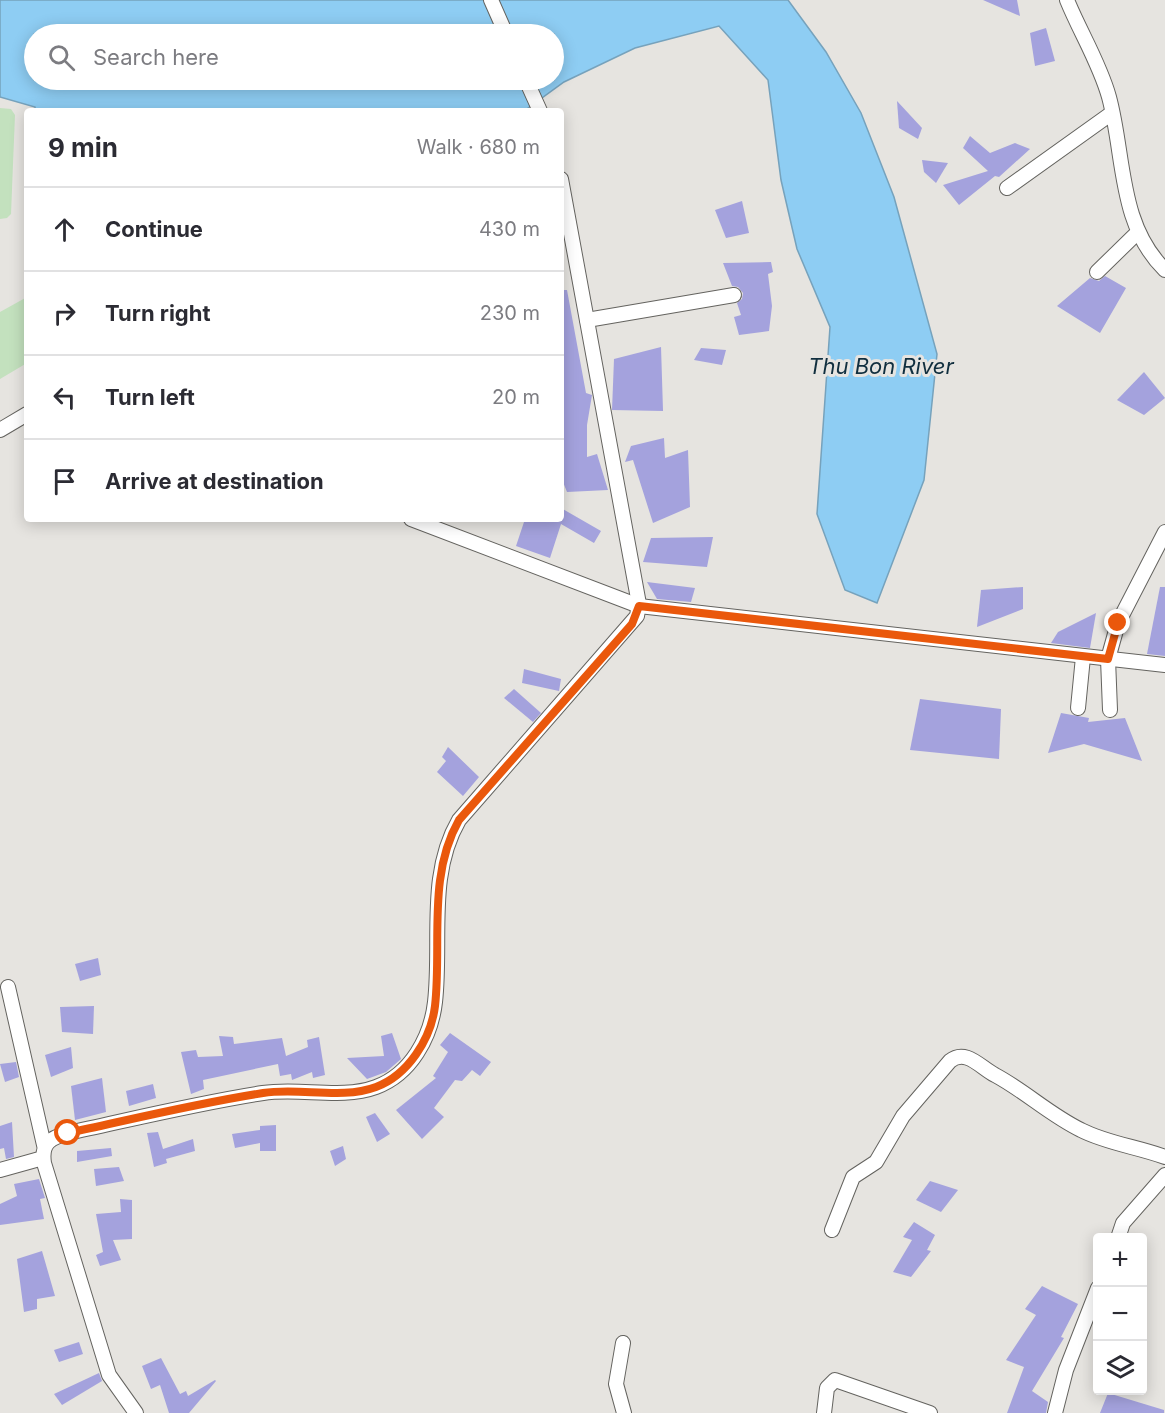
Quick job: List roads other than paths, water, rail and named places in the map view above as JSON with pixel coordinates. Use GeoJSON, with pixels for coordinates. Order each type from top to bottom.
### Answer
{"type":"FeatureCollection","features":[{"type":"Feature","properties":{"kind":"street"},"geometry":{"type":"LineString","coordinates":[[491,0],[502,24]]}},
{"type":"Feature","properties":{"kind":"street"},"geometry":{"type":"LineString","coordinates":[[1066,0],[1109,97],[1131,216],[1153,258],[1165,270]]}},
{"type":"Feature","properties":{"kind":"street"},"geometry":{"type":"LineString","coordinates":[[531,90],[539,108]]}},
{"type":"Feature","properties":{"kind":"street"},"geometry":{"type":"LineString","coordinates":[[1007,188],[1112,113]]}},
{"type":"Feature","properties":{"kind":"street"},"geometry":{"type":"LineString","coordinates":[[0,1170],[44,1152],[48,1140],[68,1133],[265,1093],[354,1092],[376,1087],[392,1079],[417,1054],[429,1030],[434,1012],[438,981],[438,904],[448,839],[459,820],[632,624],[639,606],[564,195]]}},
{"type":"Feature","properties":{"kind":"street"},"geometry":{"type":"LineString","coordinates":[[1097,272],[1138,232]]}},
{"type":"Feature","properties":{"kind":"street"},"geometry":{"type":"LineString","coordinates":[[587,320],[734,295]]}},
{"type":"Feature","properties":{"kind":"street"},"geometry":{"type":"LineString","coordinates":[[0,430],[24,416]]}},
{"type":"Feature","properties":{"kind":"street"},"geometry":{"type":"LineString","coordinates":[[419,522],[639,606],[1165,665]]}},
{"type":"Feature","properties":{"kind":"street"},"geometry":{"type":"LineString","coordinates":[[1110,710],[1108,659],[1118,623],[1165,532]]}},
{"type":"Feature","properties":{"kind":"street"},"geometry":{"type":"LineString","coordinates":[[1078,708],[1083,657]]}},
{"type":"Feature","properties":{"kind":"street"},"geometry":{"type":"LineString","coordinates":[[8,987],[44,1152],[109,1375],[135,1413]]}},
{"type":"Feature","properties":{"kind":"street"},"geometry":{"type":"LineString","coordinates":[[832,1230],[853,1177],[872,1167],[903,1116],[950,1061],[957,1056],[969,1058],[987,1071],[1021,1088],[1082,1131],[1165,1157]]}},
{"type":"Feature","properties":{"kind":"street"},"geometry":{"type":"LineString","coordinates":[[1120,1233],[1123,1223],[1165,1175]]}},
{"type":"Feature","properties":{"kind":"street"},"geometry":{"type":"LineString","coordinates":[[1055,1413],[1065,1370],[1093,1300]]}},
{"type":"Feature","properties":{"kind":"street"},"geometry":{"type":"LineString","coordinates":[[623,1343],[616,1384],[624,1413]]}},
{"type":"Feature","properties":{"kind":"street"},"geometry":{"type":"LineString","coordinates":[[824,1413],[827,1388],[835,1380],[930,1413]]}},
{"type":"Feature","properties":{"kind":"water","name":"Thu Bon River"},"geometry":{"type":"Polygon","coordinates":[[[0,0],[788,0],[826,52],[861,113],[894,197],[937,354],[924,480],[877,603],[845,590],[817,514],[830,327],[797,249],[781,180],[768,80],[719,26],[635,48],[564,82],[564,24],[24,24],[24,90],[553,90],[528,108],[35,107],[0,97],[0,0]]]}}]}
